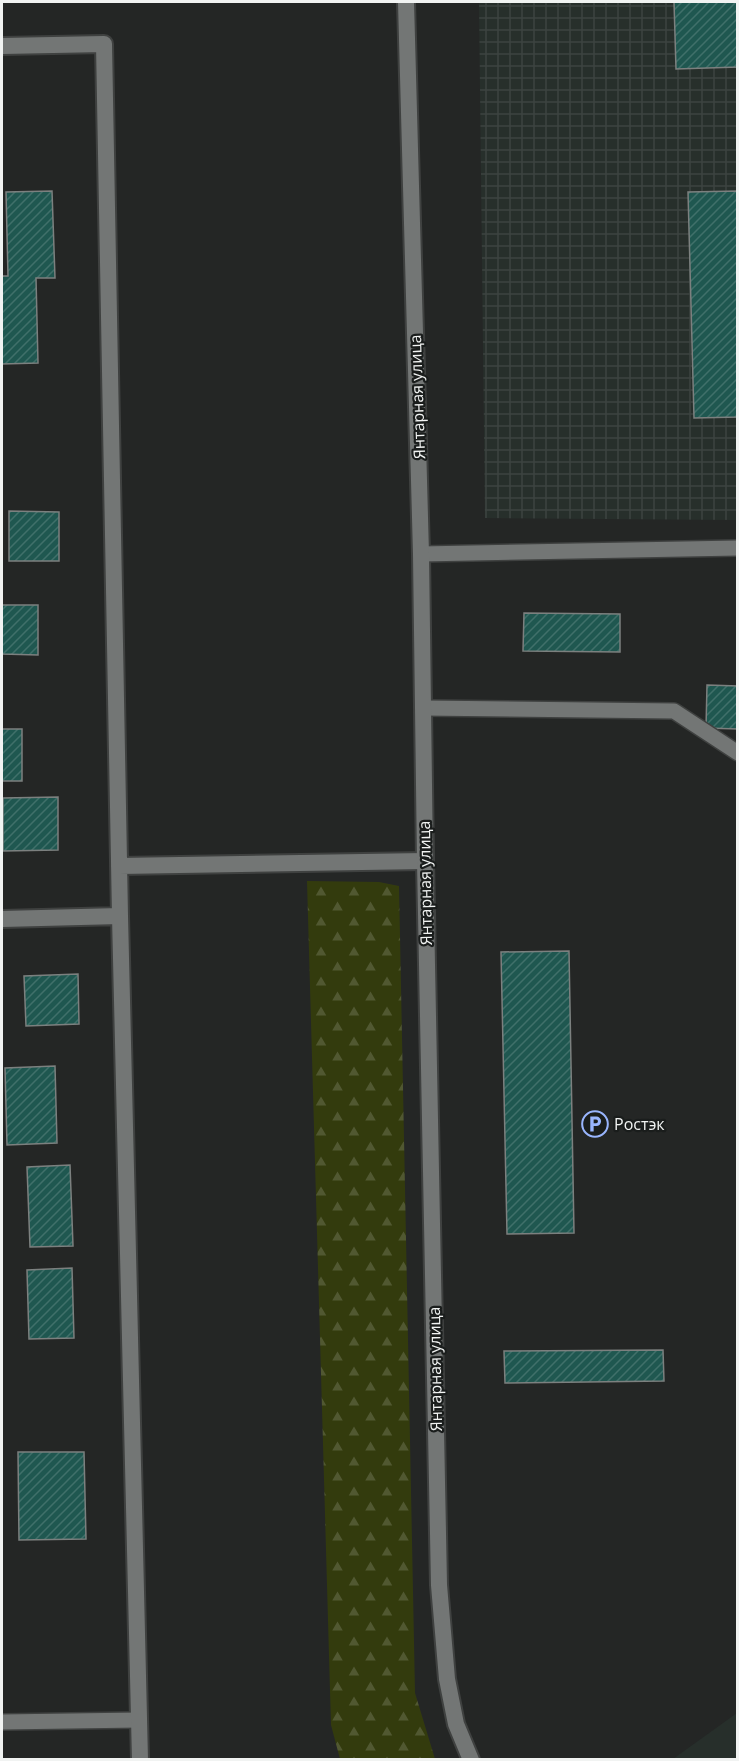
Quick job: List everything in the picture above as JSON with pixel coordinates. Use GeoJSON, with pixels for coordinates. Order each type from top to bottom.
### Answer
{"type":"FeatureCollection","features":[{"type":"Feature","properties":{"kind":"street","name":"Янтарная улица"},"geometry":{"type":"LineString","coordinates":[[406,2],[421,554],[439,1585],[449,1690],[456,1724],[471,1760]]}},
{"type":"Feature","properties":{"kind":"street"},"geometry":{"type":"LineString","coordinates":[[2,46],[104,44],[120,916],[140,1760]]}},
{"type":"Feature","properties":{"kind":"street"},"geometry":{"type":"LineString","coordinates":[[119,866],[425,861]]}},
{"type":"Feature","properties":{"kind":"street"},"geometry":{"type":"LineString","coordinates":[[2,919],[120,916]]}},
{"type":"Feature","properties":{"kind":"lane"},"geometry":{"type":"LineString","coordinates":[[421,554],[738,549]]}},
{"type":"Feature","properties":{"kind":"lane"},"geometry":{"type":"LineString","coordinates":[[423,708],[674,711],[738,753]]}},
{"type":"Feature","properties":{"kind":"lane"},"geometry":{"type":"LineString","coordinates":[[2,1722],[139,1720]]}},
{"type":"Feature","properties":{"kind":"shaded area"},"geometry":{"type":"Polygon","coordinates":[[[479,2],[737,2],[737,520],[485,518],[479,2]]]}},
{"type":"Feature","properties":{"kind":"shaded area"},"geometry":{"type":"Polygon","coordinates":[[[737,1713],[737,1759],[673,1759],[737,1713]]]}},
{"type":"Feature","properties":{"kind":"green space"},"geometry":{"type":"Polygon","coordinates":[[[307,881],[379,882],[399,886],[415,1693],[435,1759],[340,1759],[331,1725],[307,881]]]}},
{"type":"Feature","properties":{"kind":"building"},"geometry":{"type":"Polygon","coordinates":[[[674,2],[738,2],[738,67],[676,69],[674,2]]]}},
{"type":"Feature","properties":{"kind":"building"},"geometry":{"type":"Polygon","coordinates":[[[52,191],[55,278],[36,278],[38,363],[2,364],[2,276],[8,276],[6,192],[52,191]]]}},
{"type":"Feature","properties":{"kind":"building"},"geometry":{"type":"Polygon","coordinates":[[[738,191],[738,417],[694,418],[688,192],[738,191]]]}},
{"type":"Feature","properties":{"kind":"building"},"geometry":{"type":"Polygon","coordinates":[[[9,511],[59,512],[59,561],[9,561],[9,511]]]}},
{"type":"Feature","properties":{"kind":"building"},"geometry":{"type":"Polygon","coordinates":[[[2,605],[38,605],[38,655],[2,654],[2,605]]]}},
{"type":"Feature","properties":{"kind":"building"},"geometry":{"type":"Polygon","coordinates":[[[524,613],[620,614],[620,652],[523,651],[524,613]]]}},
{"type":"Feature","properties":{"kind":"building"},"geometry":{"type":"Polygon","coordinates":[[[707,685],[738,686],[738,729],[706,728],[707,685]]]}},
{"type":"Feature","properties":{"kind":"building"},"geometry":{"type":"Polygon","coordinates":[[[2,729],[22,729],[22,781],[2,781],[2,729]]]}},
{"type":"Feature","properties":{"kind":"building"},"geometry":{"type":"Polygon","coordinates":[[[58,797],[58,850],[3,851],[3,798],[58,797]]]}},
{"type":"Feature","properties":{"kind":"building"},"geometry":{"type":"Polygon","coordinates":[[[569,951],[574,1233],[507,1234],[501,952],[569,951]]]}},
{"type":"Feature","properties":{"kind":"building"},"geometry":{"type":"Polygon","coordinates":[[[78,974],[79,1024],[26,1026],[24,976],[78,974]]]}},
{"type":"Feature","properties":{"kind":"building"},"geometry":{"type":"Polygon","coordinates":[[[55,1066],[57,1143],[7,1145],[5,1068],[55,1066]]]}},
{"type":"Feature","properties":{"kind":"building"},"geometry":{"type":"Polygon","coordinates":[[[70,1165],[73,1246],[30,1247],[27,1167],[70,1165]]]}},
{"type":"Feature","properties":{"kind":"building"},"geometry":{"type":"Polygon","coordinates":[[[72,1268],[74,1338],[29,1339],[27,1270],[72,1268]]]}},
{"type":"Feature","properties":{"kind":"building"},"geometry":{"type":"Polygon","coordinates":[[[663,1350],[664,1381],[505,1383],[504,1351],[663,1350]]]}},
{"type":"Feature","properties":{"kind":"building"},"geometry":{"type":"Polygon","coordinates":[[[18,1452],[84,1452],[86,1539],[19,1540],[18,1452]]]}},
{"type":"Feature","properties":{"kind":"place","name":"Ростэк"},"geometry":{"type":"Point","coordinates":[595,1124]}}]}
